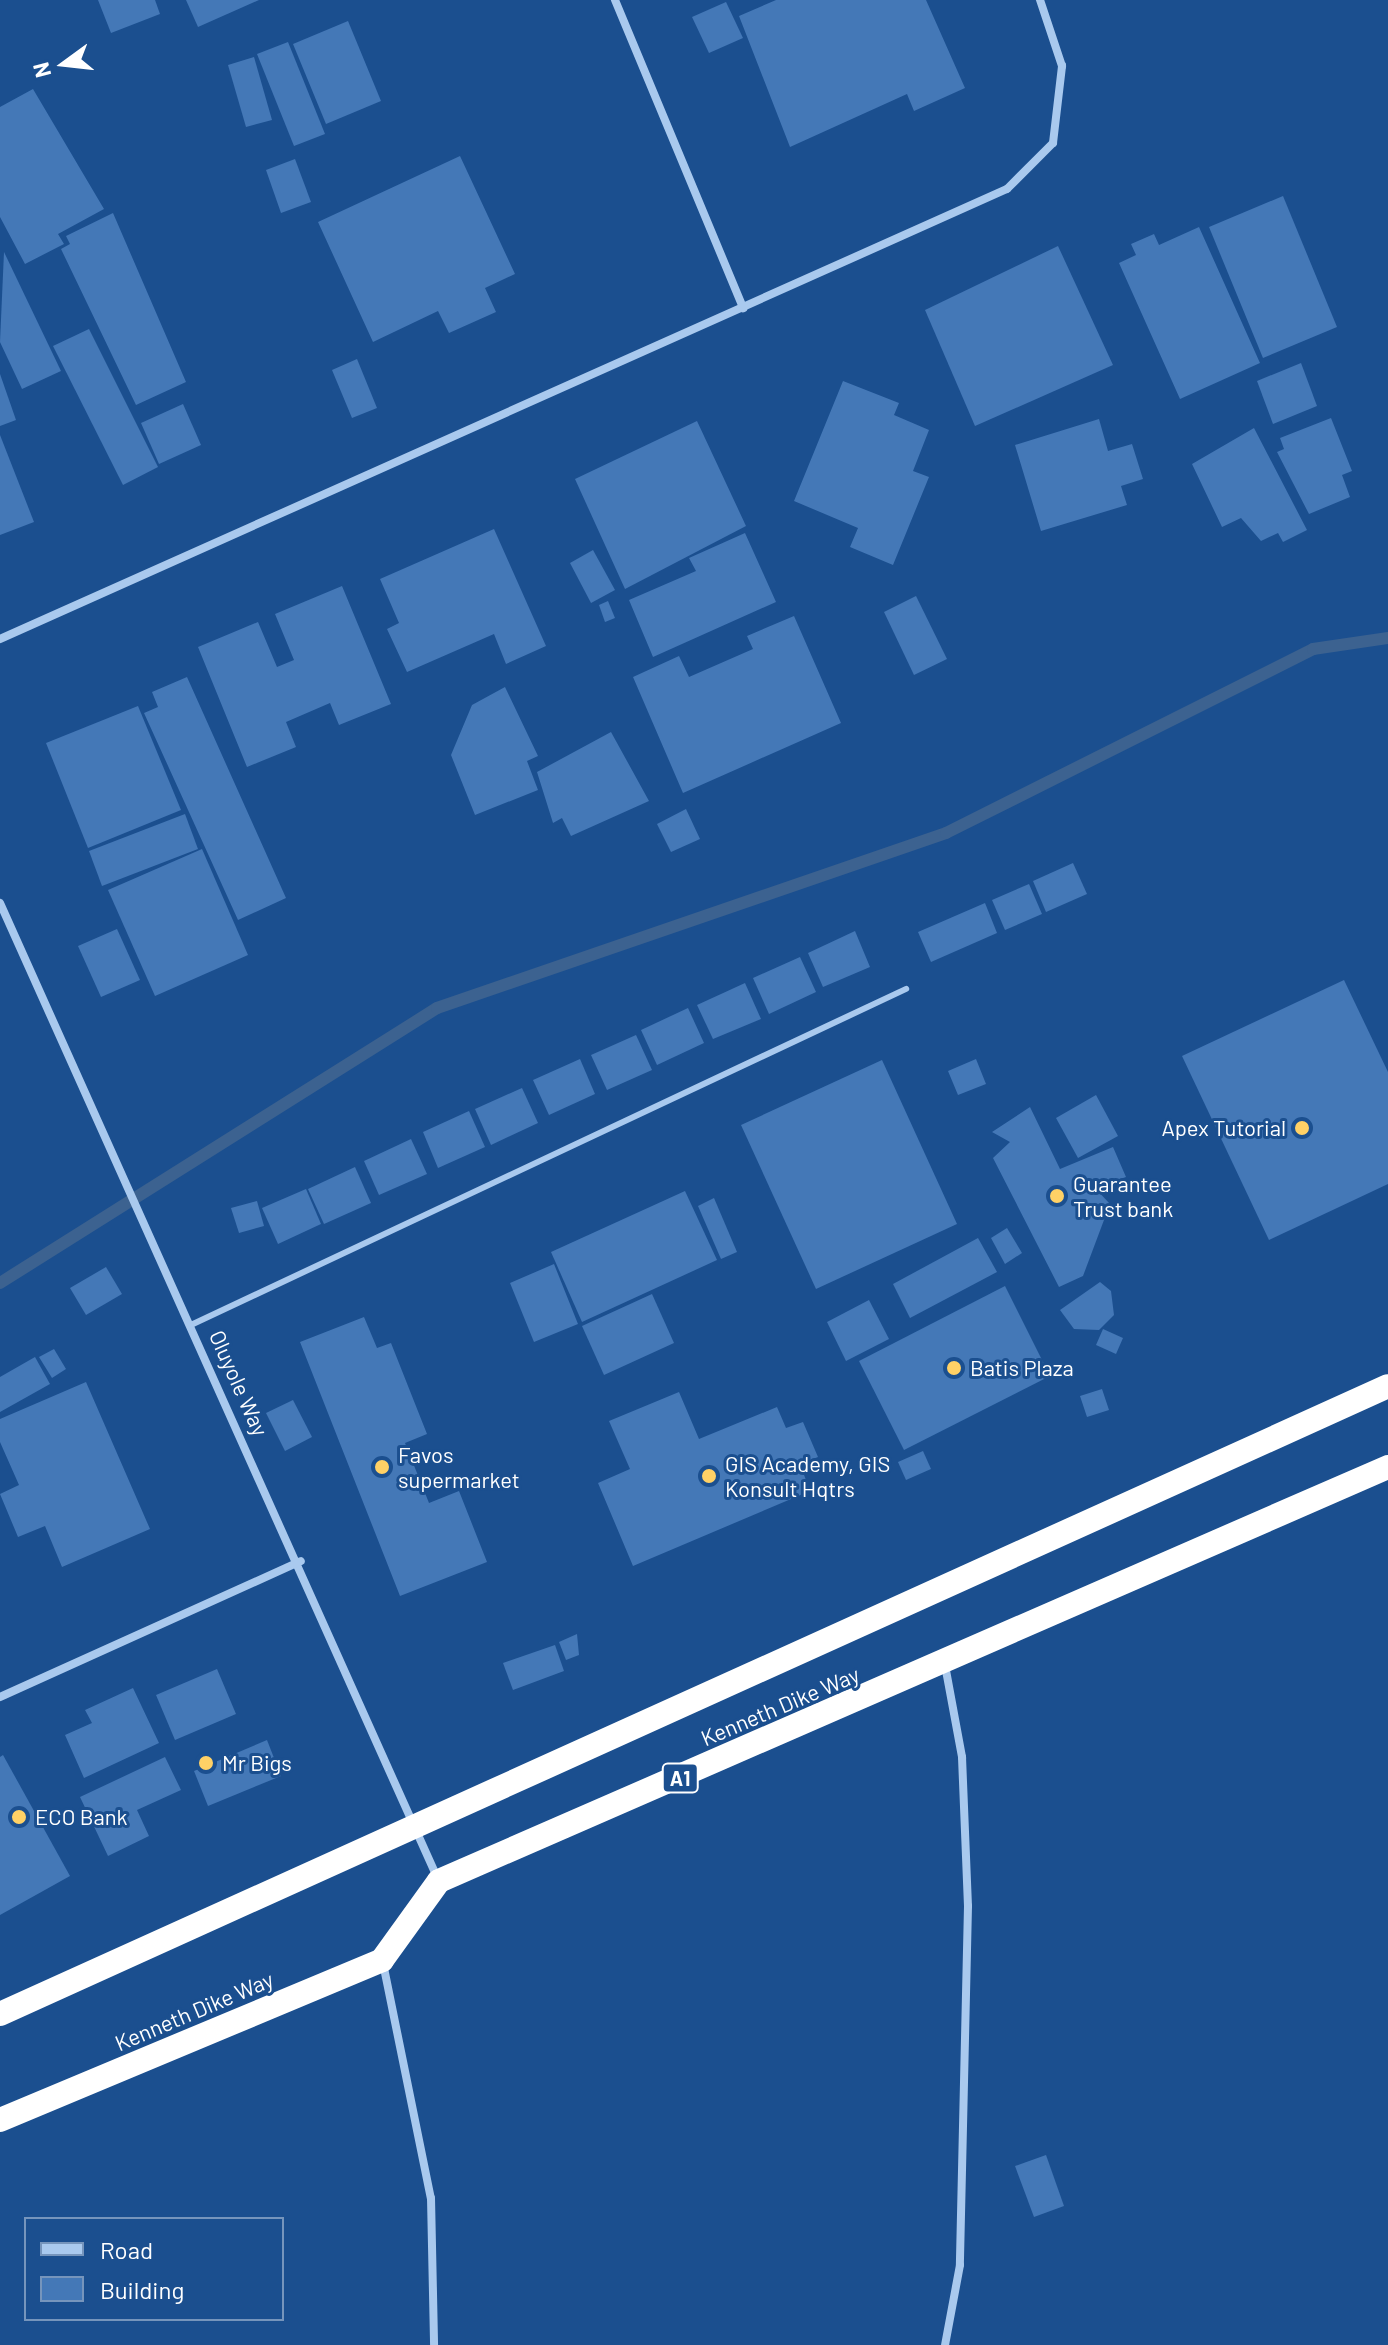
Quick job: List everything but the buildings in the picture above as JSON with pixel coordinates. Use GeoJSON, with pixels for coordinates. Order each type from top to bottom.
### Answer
{"type":"FeatureCollection","features":[{"type":"Feature","properties":{"kind":"highway","name":"Kenneth Dike Way"},"geometry":{"type":"LineString","coordinates":[[0,2014],[1388,1386]]}},
{"type":"Feature","properties":{"kind":"highway","name":"Kenneth Dike Way"},"geometry":{"type":"LineString","coordinates":[[439,1881],[944,1664],[1388,1467]]}},
{"type":"Feature","properties":{"kind":"highway"},"geometry":{"type":"LineString","coordinates":[[382,1960],[439,1881]]}},
{"type":"Feature","properties":{"kind":"highway","name":"Kenneth Dike Way"},"geometry":{"type":"LineString","coordinates":[[0,2120],[382,1960]]}},
{"type":"Feature","properties":{"kind":"street"},"geometry":{"type":"LineString","coordinates":[[615,0],[743,308]]}},
{"type":"Feature","properties":{"kind":"street"},"geometry":{"type":"LineString","coordinates":[[0,639],[1007,189],[1053,143],[1062,66],[1040,0]]}},
{"type":"Feature","properties":{"kind":"street","name":"Oluyole Way"},"geometry":{"type":"LineString","coordinates":[[0,903],[301,1561],[439,1881]]}},
{"type":"Feature","properties":{"kind":"street"},"geometry":{"type":"LineString","coordinates":[[0,1697],[301,1561]]}},
{"type":"Feature","properties":{"kind":"street"},"geometry":{"type":"LineString","coordinates":[[944,1664],[962,1757],[968,1906],[960,2265],[945,2345]]}},
{"type":"Feature","properties":{"kind":"street"},"geometry":{"type":"LineString","coordinates":[[382,1960],[431,2198],[434,2345]]}},
{"type":"Feature","properties":{"kind":"lane"},"geometry":{"type":"LineString","coordinates":[[193,1324],[906,989]]}},
{"type":"Feature","properties":{"kind":"waterway"},"geometry":{"type":"LineString","coordinates":[[0,1283],[437,1008],[946,833],[1313,649],[1388,638]]}},
{"type":"Feature","properties":{"kind":"place","name":"Apex Tutorial"},"geometry":{"type":"Point","coordinates":[1302,1128]}},
{"type":"Feature","properties":{"kind":"place","name":"Guarantee Trust bank"},"geometry":{"type":"Point","coordinates":[1057,1196]}},
{"type":"Feature","properties":{"kind":"place","name":"Batis Plaza"},"geometry":{"type":"Point","coordinates":[954,1368]}},
{"type":"Feature","properties":{"kind":"place","name":"Favos supermarket"},"geometry":{"type":"Point","coordinates":[382,1467]}},
{"type":"Feature","properties":{"kind":"place","name":"GIS Academy, GIS Konsult Hqtrs"},"geometry":{"type":"Point","coordinates":[709,1476]}},
{"type":"Feature","properties":{"kind":"place","name":"Mr Bigs"},"geometry":{"type":"Point","coordinates":[206,1763]}},
{"type":"Feature","properties":{"kind":"place","name":"ECO Bank"},"geometry":{"type":"Point","coordinates":[19,1817]}}]}
